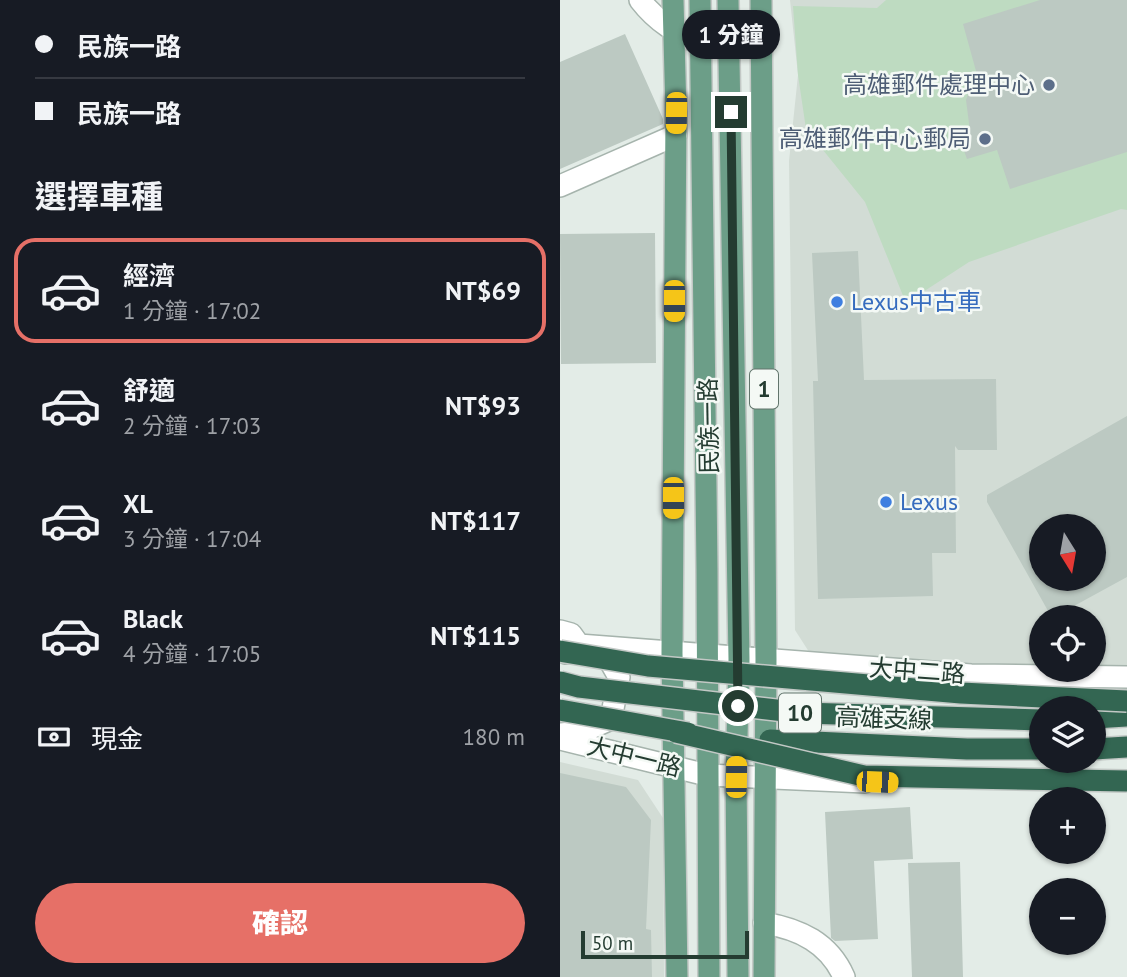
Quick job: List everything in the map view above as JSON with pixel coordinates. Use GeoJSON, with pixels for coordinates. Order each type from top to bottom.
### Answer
{"type":"FeatureCollection","features":[{"type":"Feature","properties":{"kind":"highway"},"geometry":{"type":"LineString","coordinates":[[566,646],[662,668],[961,693],[1127,701]]}},
{"type":"Feature","properties":{"kind":"highway","name":"高雄支線"},"geometry":{"type":"LineString","coordinates":[[560,682],[579,687],[802,713],[1029,720]]}},
{"type":"Feature","properties":{"kind":"highway","name":"高雄支線"},"geometry":{"type":"LineString","coordinates":[[560,710],[676,732],[862,745],[1029,749]]}},
{"type":"Feature","properties":{"kind":"highway"},"geometry":{"type":"LineString","coordinates":[[1106,717],[1127,716]]}},
{"type":"Feature","properties":{"kind":"highway"},"geometry":{"type":"LineString","coordinates":[[676,732],[864,776],[1127,781]]}},
{"type":"Feature","properties":{"kind":"highway"},"geometry":{"type":"LineString","coordinates":[[1106,748],[1127,747]]}},
{"type":"Feature","properties":{"kind":"main road","name":"民族一路"},"geometry":{"type":"LineString","coordinates":[[673,0],[676,135],[672,653],[677,977]]}},
{"type":"Feature","properties":{"kind":"main road","name":"民族一路"},"geometry":{"type":"LineString","coordinates":[[699,0],[708,656],[709,977]]}},
{"type":"Feature","properties":{"kind":"main road","name":"民族一路"},"geometry":{"type":"LineString","coordinates":[[729,0],[739,659],[736,777],[738,977]]}},
{"type":"Feature","properties":{"kind":"main road","name":"1"},"geometry":{"type":"LineString","coordinates":[[761,0],[766,659],[764,977]]}},
{"type":"Feature","properties":{"kind":"street"},"geometry":{"type":"LineString","coordinates":[[640,0],[651,14],[673,32],[701,44]]}},
{"type":"Feature","properties":{"kind":"street"},"geometry":{"type":"LineString","coordinates":[[560,186],[676,135]]}},
{"type":"Feature","properties":{"kind":"street"},"geometry":{"type":"LineString","coordinates":[[560,631],[571,634],[560,658]]}},
{"type":"Feature","properties":{"kind":"street"},"geometry":{"type":"LineString","coordinates":[[566,646],[708,656]]}},
{"type":"Feature","properties":{"kind":"street"},"geometry":{"type":"LineString","coordinates":[[560,736],[582,732],[611,719],[619,677],[602,647]]}},
{"type":"Feature","properties":{"kind":"street","name":"大中二路"},"geometry":{"type":"LineString","coordinates":[[708,656],[971,675],[1127,677]]}},
{"type":"Feature","properties":{"kind":"street","name":"大中一路"},"geometry":{"type":"LineString","coordinates":[[560,736],[707,775]]}},
{"type":"Feature","properties":{"kind":"street"},"geometry":{"type":"LineString","coordinates":[[707,775],[983,785],[1127,781]]}},
{"type":"Feature","properties":{"kind":"street"},"geometry":{"type":"LineString","coordinates":[[764,923],[786,927],[815,940],[834,958],[844,977]]}},
{"type":"Feature","properties":{"kind":"shaded area"},"geometry":{"type":"Polygon","coordinates":[[[790,0],[1127,0],[1127,672],[1106,671],[1106,605],[1029,605],[1029,669],[811,655],[795,630],[789,161],[798,75],[790,0]]]}},
{"type":"Feature","properties":{"kind":"shaded area"},"geometry":{"type":"Polygon","coordinates":[[[560,762],[638,780],[663,818],[664,977],[560,977],[560,762]]]}},
{"type":"Feature","properties":{"kind":"green space"},"geometry":{"type":"Polygon","coordinates":[[[886,0],[1127,0],[1127,210],[1121,209],[969,262],[906,303],[865,202],[806,129],[798,75],[793,6],[877,8],[886,0]]]}},
{"type":"Feature","properties":{"kind":"building","name":"高雄郵件處理中心"},"geometry":{"type":"Polygon","coordinates":[[[1040,0],[1127,0],[1127,152],[1010,189],[997,150],[967,159],[958,134],[970,131],[966,100],[976,71],[963,24],[1040,0]]]}},
{"type":"Feature","properties":{"kind":"building"},"geometry":{"type":"Polygon","coordinates":[[[625,34],[663,124],[560,169],[560,62],[625,34]]]}},
{"type":"Feature","properties":{"kind":"building"},"geometry":{"type":"Polygon","coordinates":[[[655,233],[656,363],[561,364],[560,234],[655,233]]]}},
{"type":"Feature","properties":{"kind":"building","name":"Lexus"},"geometry":{"type":"Polygon","coordinates":[[[858,251],[864,380],[996,379],[997,450],[958,450],[955,446],[956,553],[932,553],[933,596],[818,599],[813,381],[818,381],[812,253],[858,251]]]}},
{"type":"Feature","properties":{"kind":"building"},"geometry":{"type":"Polygon","coordinates":[[[1127,416],[1127,577],[1106,588],[1106,514],[1029,514],[1029,577],[987,502],[987,495],[1127,416]]]}},
{"type":"Feature","properties":{"kind":"building"},"geometry":{"type":"Polygon","coordinates":[[[1037,592],[1100,592],[1076,605],[1045,605],[1037,592]]]}},
{"type":"Feature","properties":{"kind":"building"},"geometry":{"type":"Polygon","coordinates":[[[560,773],[626,787],[651,820],[646,929],[651,930],[652,977],[560,977],[560,773]]]}},
{"type":"Feature","properties":{"kind":"building"},"geometry":{"type":"Polygon","coordinates":[[[910,807],[913,859],[874,861],[878,939],[835,941],[831,938],[825,812],[910,807]]]}},
{"type":"Feature","properties":{"kind":"building"},"geometry":{"type":"Polygon","coordinates":[[[960,862],[963,977],[912,977],[908,863],[960,862]]]}},
{"type":"Feature","properties":{"kind":"place","name":"高雄郵件處理中心"},"geometry":{"type":"Point","coordinates":[1049,85]}},
{"type":"Feature","properties":{"kind":"place","name":"高雄郵件中心郵局"},"geometry":{"type":"Point","coordinates":[985,139]}},
{"type":"Feature","properties":{"kind":"place","name":"Lexus中古車"},"geometry":{"type":"Point","coordinates":[837,302]}},
{"type":"Feature","properties":{"kind":"place","name":"Lexus"},"geometry":{"type":"Point","coordinates":[886,502]}},
{"type":"Feature","properties":{"kind":"route"},"geometry":{"type":"LineString","coordinates":[[731,112],[738,706]]}}]}
